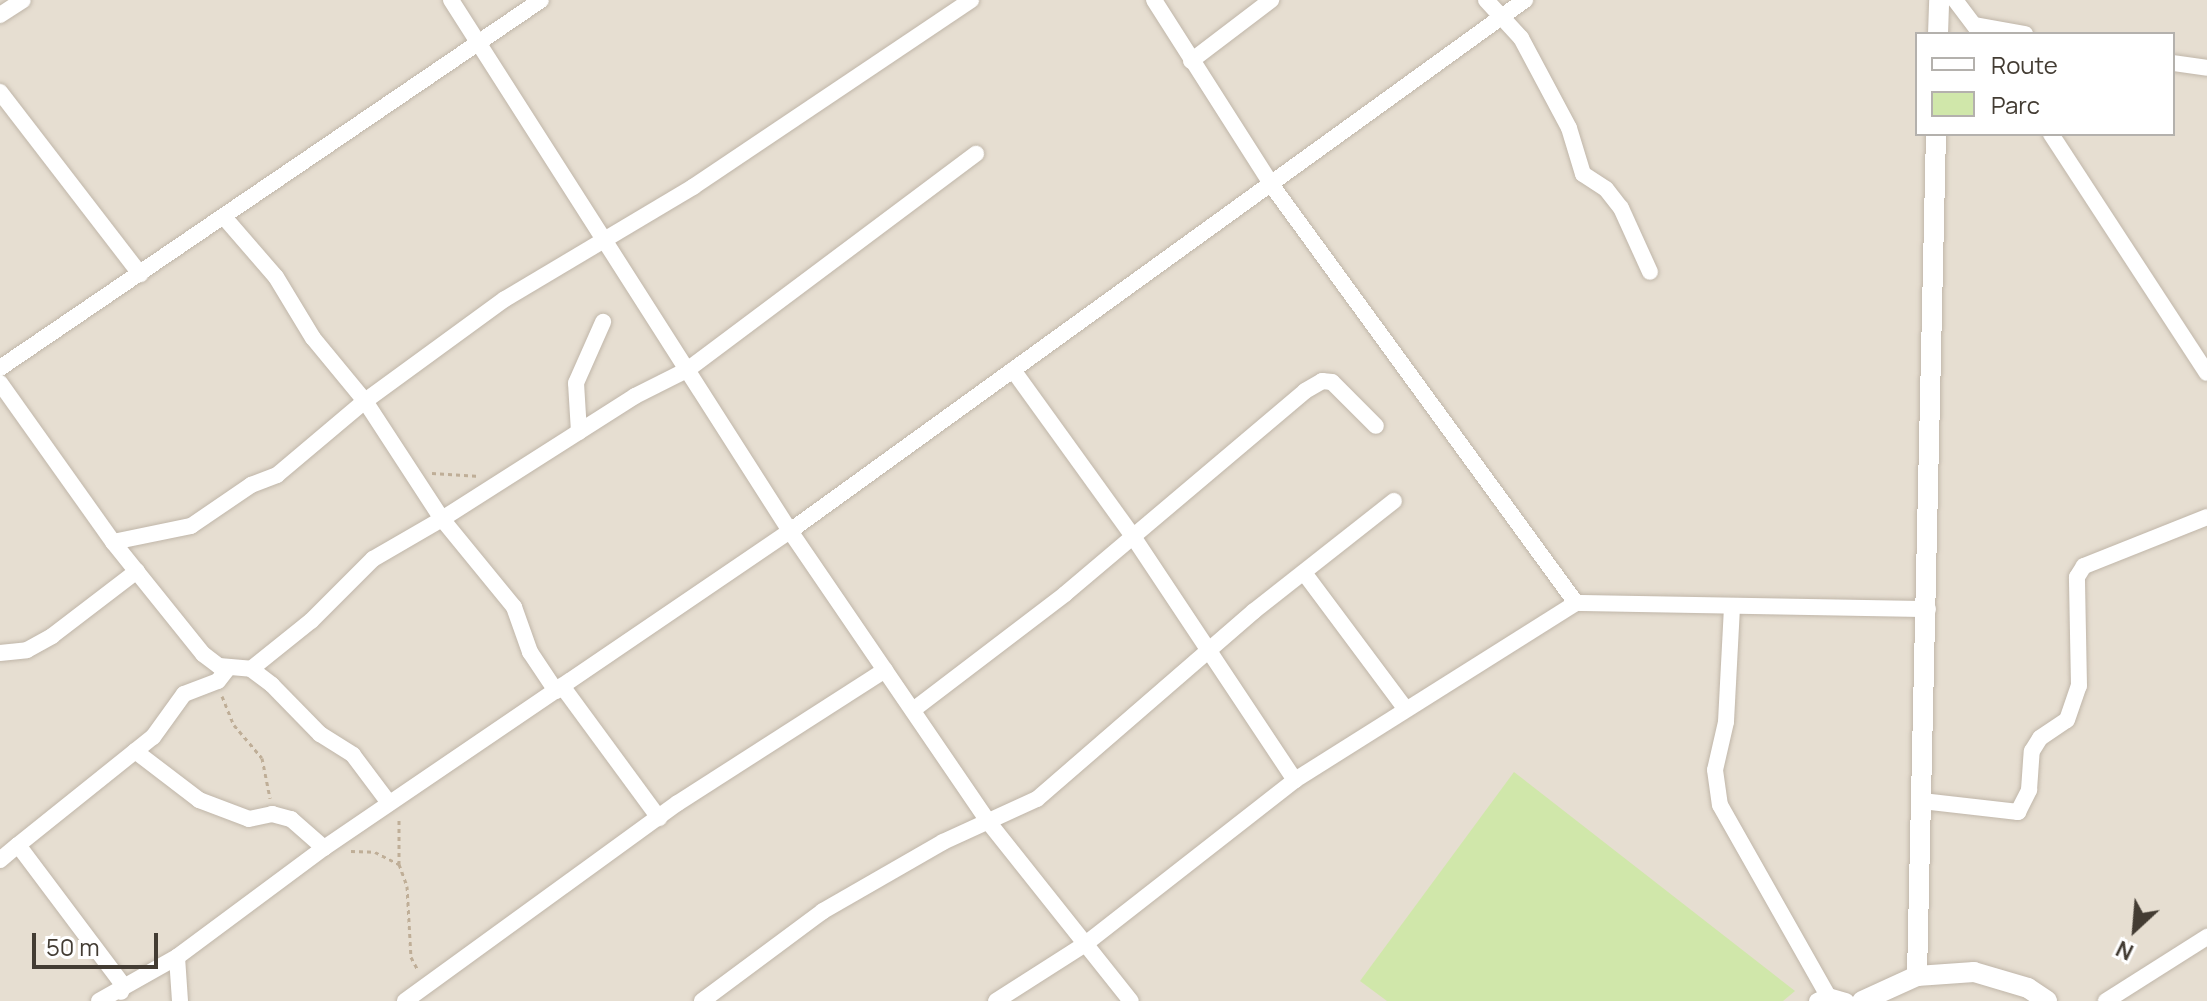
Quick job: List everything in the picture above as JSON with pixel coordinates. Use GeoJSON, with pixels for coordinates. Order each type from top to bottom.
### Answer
{"type":"FeatureCollection","features":[{"type":"Feature","properties":{"kind":"street"},"geometry":{"type":"LineString","coordinates":[[0,15],[23,0]]}},
{"type":"Feature","properties":{"kind":"street"},"geometry":{"type":"LineString","coordinates":[[451,0],[790,531],[990,824],[1131,1001]]}},
{"type":"Feature","properties":{"kind":"street"},"geometry":{"type":"LineString","coordinates":[[0,368],[541,0]]}},
{"type":"Feature","properties":{"kind":"street"},"geometry":{"type":"LineString","coordinates":[[113,542],[191,526],[251,485],[277,475],[365,401],[505,299],[693,187],[971,0]]}},
{"type":"Feature","properties":{"kind":"street"},"geometry":{"type":"LineString","coordinates":[[1154,0],[1273,187],[1576,603]]}},
{"type":"Feature","properties":{"kind":"street"},"geometry":{"type":"LineString","coordinates":[[1191,61],[1271,0]]}},
{"type":"Feature","properties":{"kind":"street"},"geometry":{"type":"LineString","coordinates":[[1486,0],[1521,38],[1569,128],[1583,174],[1606,189],[1621,208],[1650,272]]}},
{"type":"Feature","properties":{"kind":"street"},"geometry":{"type":"LineString","coordinates":[[99,1001],[120,993],[177,957],[324,848],[790,531],[1273,187],[1525,0]]}},
{"type":"Feature","properties":{"kind":"street"},"geometry":{"type":"LineString","coordinates":[[1938,32],[1939,0]]}},
{"type":"Feature","properties":{"kind":"street"},"geometry":{"type":"LineString","coordinates":[[1955,0],[1978,29],[2006,32]]}},
{"type":"Feature","properties":{"kind":"street"},"geometry":{"type":"LineString","coordinates":[[2175,63],[2207,68]]}},
{"type":"Feature","properties":{"kind":"street"},"geometry":{"type":"LineString","coordinates":[[0,92],[140,274]]}},
{"type":"Feature","properties":{"kind":"street"},"geometry":{"type":"LineString","coordinates":[[1917,976],[1928,609],[1936,136]]}},
{"type":"Feature","properties":{"kind":"street"},"geometry":{"type":"LineString","coordinates":[[2052,136],[2207,373]]}},
{"type":"Feature","properties":{"kind":"street"},"geometry":{"type":"LineString","coordinates":[[0,860],[164,725],[184,694],[223,674],[251,669],[311,621],[373,559],[579,432],[687,370],[976,154]]}},
{"type":"Feature","properties":{"kind":"street"},"geometry":{"type":"LineString","coordinates":[[224,217],[276,277],[313,338],[365,401],[442,519],[514,607],[530,652],[659,818]]}},
{"type":"Feature","properties":{"kind":"street"},"geometry":{"type":"LineString","coordinates":[[579,432],[576,383],[603,322]]}},
{"type":"Feature","properties":{"kind":"street"},"geometry":{"type":"LineString","coordinates":[[1013,370],[1134,538],[1295,780]]}},
{"type":"Feature","properties":{"kind":"street"},"geometry":{"type":"LineString","coordinates":[[913,710],[1134,538],[1322,381],[1339,387],[1376,426]]}},
{"type":"Feature","properties":{"kind":"street"},"geometry":{"type":"LineString","coordinates":[[0,383],[113,542],[203,654],[223,674]]}},
{"type":"Feature","properties":{"kind":"street"},"geometry":{"type":"LineString","coordinates":[[702,1001],[823,911],[943,842],[990,824],[1037,799],[1207,651],[1394,501]]}},
{"type":"Feature","properties":{"kind":"street"},"geometry":{"type":"LineString","coordinates":[[1922,801],[2018,812],[2029,790],[2032,751],[2040,738],[2067,720],[2079,686],[2077,577],[2084,566],[2207,517]]}},
{"type":"Feature","properties":{"kind":"street"},"geometry":{"type":"LineString","coordinates":[[0,653],[27,650],[52,636],[137,571]]}},
{"type":"Feature","properties":{"kind":"street"},"geometry":{"type":"LineString","coordinates":[[1305,574],[1405,708]]}},
{"type":"Feature","properties":{"kind":"street"},"geometry":{"type":"LineString","coordinates":[[996,1001],[1084,945],[1295,780],[1576,603],[1928,609]]}},
{"type":"Feature","properties":{"kind":"street"},"geometry":{"type":"LineString","coordinates":[[1732,607],[1726,722],[1715,770],[1720,805],[1823,999],[1846,1001]]}},
{"type":"Feature","properties":{"kind":"street"},"geometry":{"type":"LineString","coordinates":[[251,669],[320,734],[353,755],[394,800]]}},
{"type":"Feature","properties":{"kind":"street"},"geometry":{"type":"LineString","coordinates":[[405,1001],[659,818],[885,670]]}},
{"type":"Feature","properties":{"kind":"street"},"geometry":{"type":"LineString","coordinates":[[539,702],[573,708]]}},
{"type":"Feature","properties":{"kind":"street"},"geometry":{"type":"LineString","coordinates":[[135,751],[199,800],[249,819],[272,814],[291,819],[324,848]]}},
{"type":"Feature","properties":{"kind":"street"},"geometry":{"type":"LineString","coordinates":[[18,845],[120,993]]}},
{"type":"Feature","properties":{"kind":"street"},"geometry":{"type":"LineString","coordinates":[[2106,1001],[2207,937]]}},
{"type":"Feature","properties":{"kind":"street"},"geometry":{"type":"LineString","coordinates":[[177,957],[180,1001]]}},
{"type":"Feature","properties":{"kind":"street"},"geometry":{"type":"LineString","coordinates":[[1862,1001],[1917,976],[1974,972],[2028,988],[2047,1001]]}},
{"type":"Feature","properties":{"kind":"path"},"geometry":{"type":"LineString","coordinates":[[412,475],[457,473],[502,481]]}},
{"type":"Feature","properties":{"kind":"path"},"geometry":{"type":"LineString","coordinates":[[223,674],[229,717],[262,758],[272,814]]}},
{"type":"Feature","properties":{"kind":"path"},"geometry":{"type":"LineString","coordinates":[[394,800],[399,864],[407,886],[411,957],[429,984]]}},
{"type":"Feature","properties":{"kind":"path"},"geometry":{"type":"LineString","coordinates":[[324,848],[375,852],[399,864]]}},
{"type":"Feature","properties":{"kind":"shaded area"},"geometry":{"type":"Polygon","coordinates":[[[0,0],[2207,0],[2207,1001],[0,1001],[0,0]]]}},
{"type":"Feature","properties":{"kind":"green space"},"geometry":{"type":"Polygon","coordinates":[[[1514,772],[1795,991],[1783,1001],[1387,1001],[1360,981],[1514,772]]]}}]}
